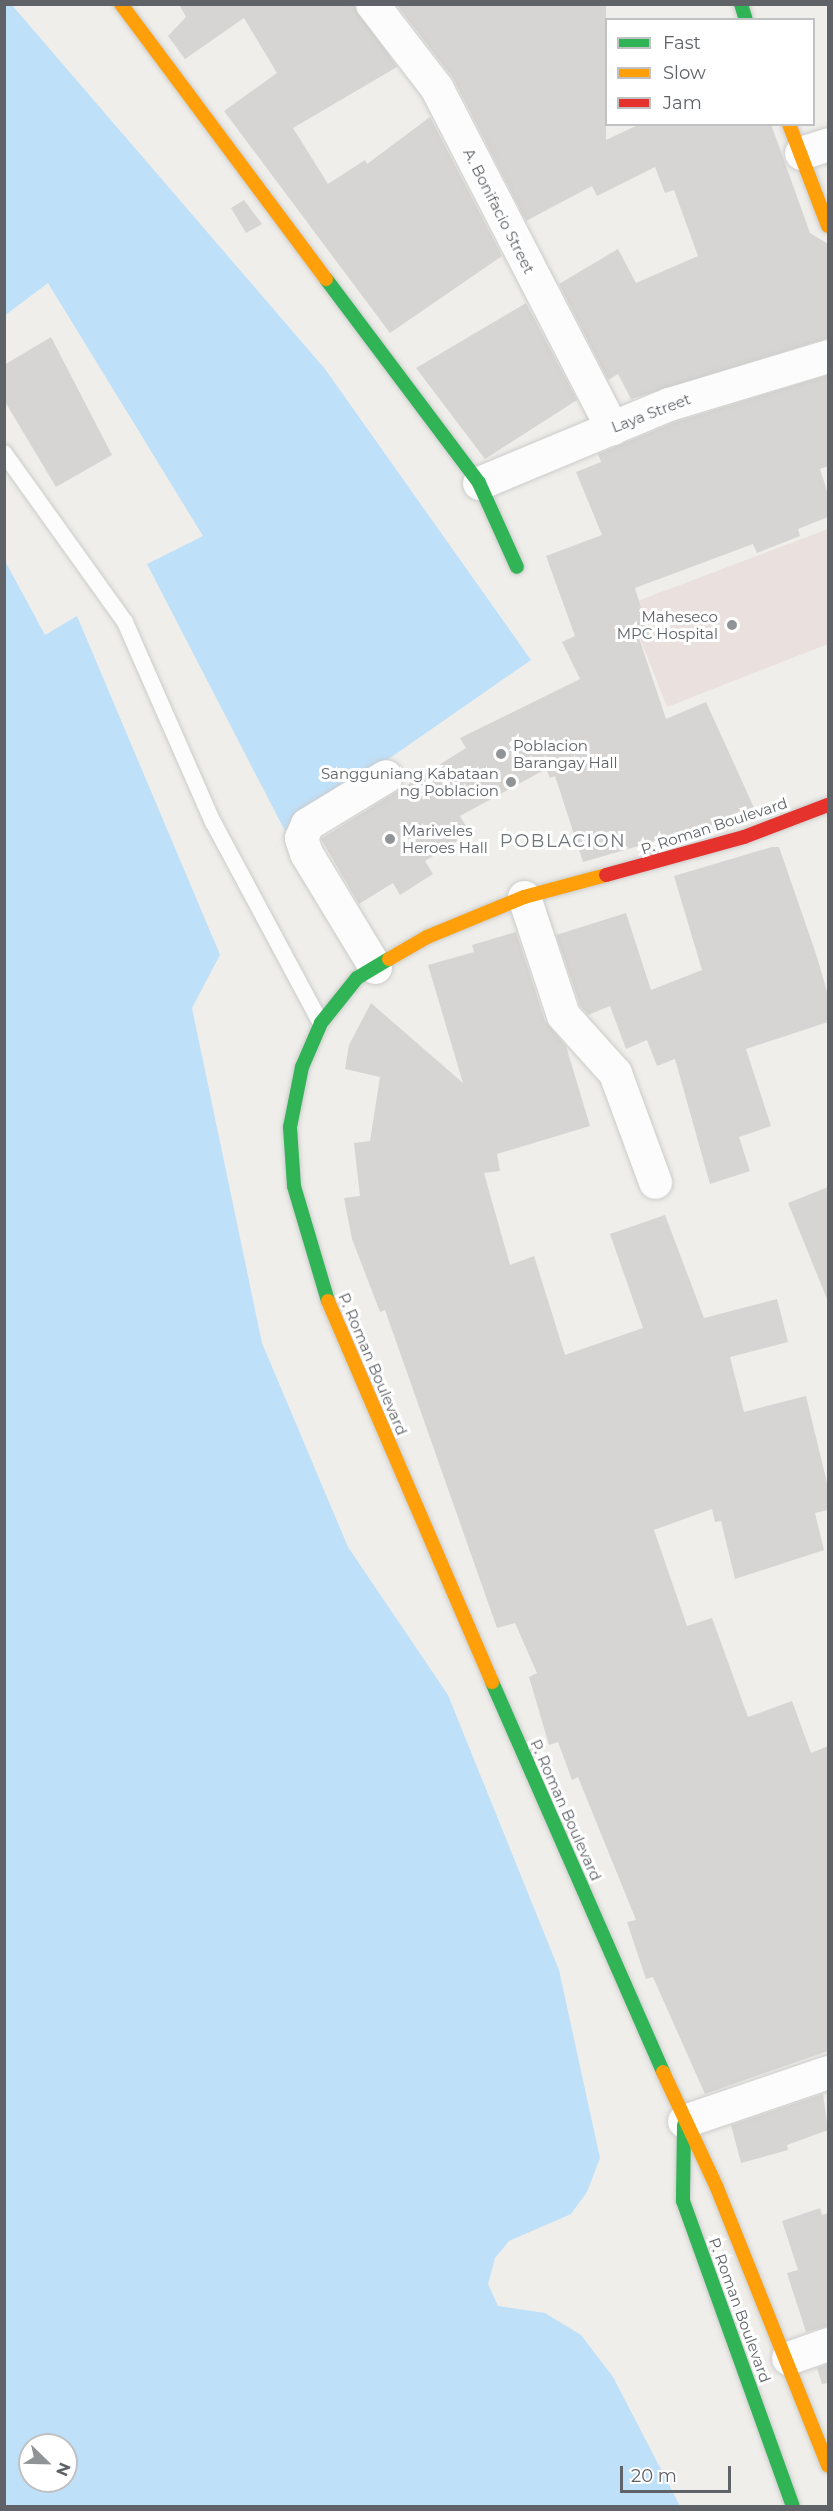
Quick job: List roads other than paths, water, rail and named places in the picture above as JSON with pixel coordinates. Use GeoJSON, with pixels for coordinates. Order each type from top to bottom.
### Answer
{"type":"FeatureCollection","features":[{"type":"Feature","properties":{"kind":"main road"},"geometry":{"type":"LineString","coordinates":[[121,4],[479,483],[517,567]]}},
{"type":"Feature","properties":{"kind":"main road"},"geometry":{"type":"LineString","coordinates":[[806,141],[828,226]]}},
{"type":"Feature","properties":{"kind":"main road","name":"P. Roman Boulevard"},"geometry":{"type":"LineString","coordinates":[[828,804],[744,837],[524,897],[428,937],[357,978],[321,1023],[302,1067],[290,1127],[294,1186],[331,1311],[684,2121],[717,2188],[788,2358],[828,2466]]}},
{"type":"Feature","properties":{"kind":"main road","name":"P. Roman Boulevard"},"geometry":{"type":"LineString","coordinates":[[684,2121],[683,2201],[793,2506]]}},
{"type":"Feature","properties":{"kind":"street","name":"A. Bonifacio Street"},"geometry":{"type":"LineString","coordinates":[[372,4],[436,87],[612,428]]}},
{"type":"Feature","properties":{"kind":"street","name":"Laya Street"},"geometry":{"type":"LineString","coordinates":[[479,483],[669,404],[828,356]]}},
{"type":"Feature","properties":{"kind":"street"},"geometry":{"type":"LineString","coordinates":[[375,968],[306,853],[302,838],[307,824],[386,776]]}},
{"type":"Feature","properties":{"kind":"street"},"geometry":{"type":"LineString","coordinates":[[524,897],[563,1015],[615,1073],[655,1182]]}},
{"type":"Feature","properties":{"kind":"street"},"geometry":{"type":"LineString","coordinates":[[684,2121],[828,2072]]}},
{"type":"Feature","properties":{"kind":"street"},"geometry":{"type":"LineString","coordinates":[[788,2358],[828,2344]]}},
{"type":"Feature","properties":{"kind":"lane"},"geometry":{"type":"LineString","coordinates":[[4,453],[125,622],[213,822],[321,1023]]}},
{"type":"Feature","properties":{"kind":"water"},"geometry":{"type":"Polygon","coordinates":[[[11,4],[325,369],[531,660],[285,831],[192,1008],[262,1343],[348,1547],[448,1695],[559,1970],[600,2158],[587,2192],[571,2214],[509,2241],[495,2258],[488,2284],[498,2306],[545,2313],[581,2335],[613,2377],[680,2506],[5,2506],[4,5],[11,4]]]}},
{"type":"Feature","properties":{"kind":"place","name":"Maheseco MPC Hospital"},"geometry":{"type":"Point","coordinates":[732,625]}},
{"type":"Feature","properties":{"kind":"place","name":"Poblacion Barangay Hall"},"geometry":{"type":"Point","coordinates":[501,754]}},
{"type":"Feature","properties":{"kind":"place","name":"Sangguniang Kabataan ng Poblacion"},"geometry":{"type":"Point","coordinates":[511,782]}},
{"type":"Feature","properties":{"kind":"place","name":"Mariveles Heroes Hall"},"geometry":{"type":"Point","coordinates":[390,839]}},
{"type":"Feature","properties":{"kind":"district","name":"POBLACION"},"geometry":{"type":"Point","coordinates":[563,841]}}]}
